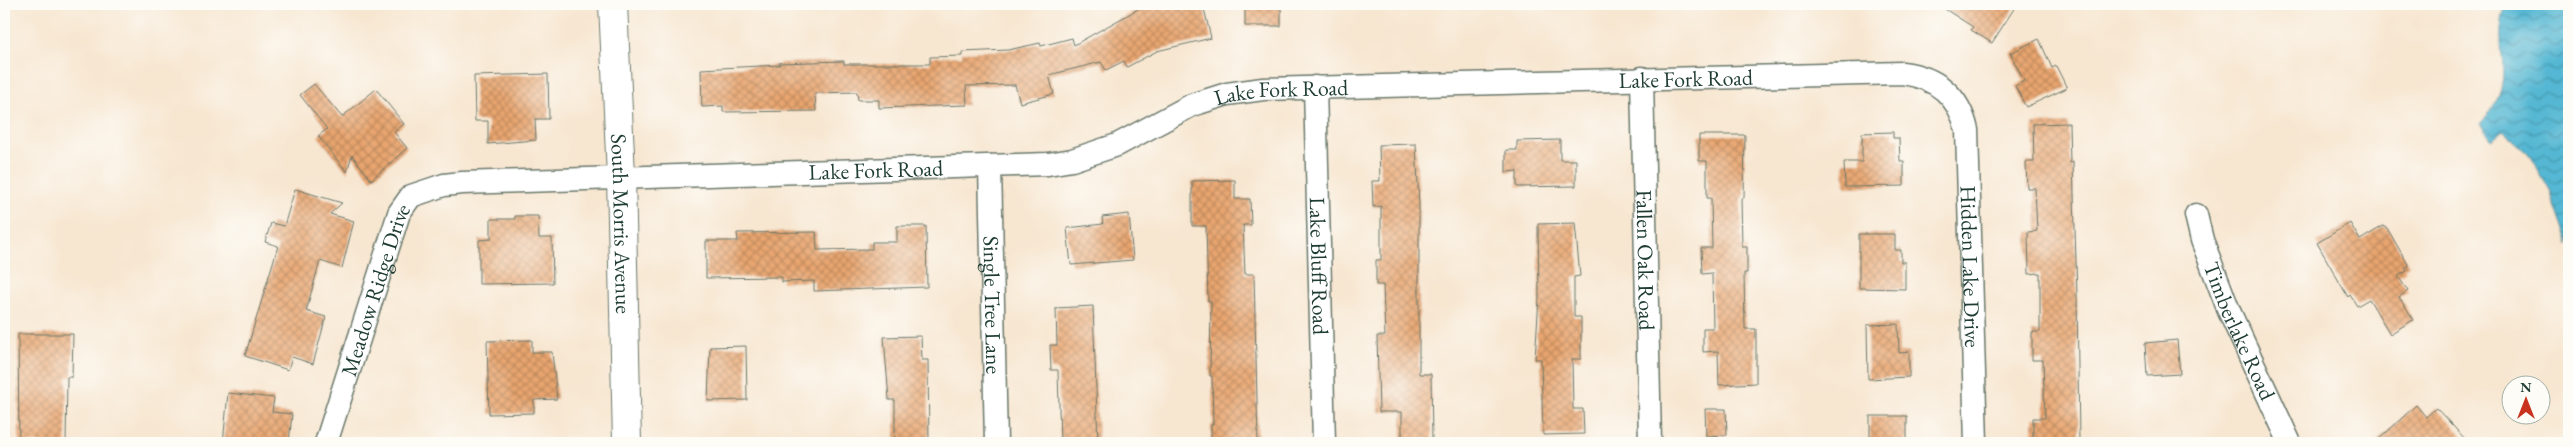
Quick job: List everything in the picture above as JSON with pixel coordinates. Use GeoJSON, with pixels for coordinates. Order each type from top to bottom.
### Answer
{"type":"FeatureCollection","features":[{"type":"Feature","properties":{"kind":"street","name":"South Morris Avenue"},"geometry":{"type":"LineString","coordinates":[[613,4],[621,176],[627,443]]}},
{"type":"Feature","properties":{"kind":"street","name":"Lake Fork Road"},"geometry":{"type":"LineString","coordinates":[[621,176],[1048,164],[1072,160],[1117,145],[1175,113],[1227,94],[1263,89],[1902,72],[1928,78],[1950,94]]}},
{"type":"Feature","properties":{"kind":"street","name":"Fallen Oak Road"},"geometry":{"type":"LineString","coordinates":[[1642,78],[1650,443]]}},
{"type":"Feature","properties":{"kind":"street","name":"Lake Bluff Road"},"geometry":{"type":"LineString","coordinates":[[1315,87],[1324,443]]}},
{"type":"Feature","properties":{"kind":"street","name":"Hidden Lake Drive"},"geometry":{"type":"LineString","coordinates":[[1950,94],[1964,117],[1968,130],[1976,443]]}},
{"type":"Feature","properties":{"kind":"street","name":"Single Tree Lane"},"geometry":{"type":"LineString","coordinates":[[990,166],[996,443]]}},
{"type":"Feature","properties":{"kind":"street","name":"Meadow Ridge Drive"},"geometry":{"type":"LineString","coordinates":[[326,443],[399,213],[411,196],[444,185],[462,183],[621,176]]}},
{"type":"Feature","properties":{"kind":"street","name":"Timberlake Road"},"geometry":{"type":"LineString","coordinates":[[2196,215],[2202,240],[2229,311],[2290,443]]}},
{"type":"Feature","properties":{"kind":"water"},"geometry":{"type":"Polygon","coordinates":[[[2506,4],[2569,4],[2569,245],[2550,191],[2528,153],[2503,131],[2492,140],[2480,124],[2493,108],[2500,93],[2503,79],[2502,21],[2506,4]]]}},
{"type":"Feature","properties":{"kind":"building"},"geometry":{"type":"Polygon","coordinates":[[[1147,4],[1203,4],[1211,38],[1157,51],[1127,67],[1124,61],[1106,70],[1101,62],[1049,75],[1054,94],[1020,103],[1015,85],[966,86],[967,105],[879,108],[879,100],[858,100],[857,92],[815,93],[816,111],[723,112],[723,106],[702,107],[701,69],[780,65],[779,63],[844,61],[844,64],[930,64],[930,57],[962,56],[962,52],[1008,50],[1040,43],[1041,46],[1072,38],[1074,45],[1147,4]]]}},
{"type":"Feature","properties":{"kind":"building"},"geometry":{"type":"Polygon","coordinates":[[[1245,4],[1281,4],[1281,26],[1245,26],[1245,4]]]}},
{"type":"Feature","properties":{"kind":"building"},"geometry":{"type":"Polygon","coordinates":[[[1937,4],[2017,4],[1992,43],[1971,30],[1973,27],[1937,4]]]}},
{"type":"Feature","properties":{"kind":"building"},"geometry":{"type":"Polygon","coordinates":[[[2039,39],[2052,68],[2056,66],[2067,88],[2026,107],[2015,86],[2024,81],[2010,53],[2039,39]]]}},
{"type":"Feature","properties":{"kind":"building"},"geometry":{"type":"Polygon","coordinates":[[[548,74],[549,119],[535,119],[536,140],[488,144],[488,121],[475,121],[474,76],[548,74]]]}},
{"type":"Feature","properties":{"kind":"building"},"geometry":{"type":"Polygon","coordinates":[[[314,84],[342,117],[376,89],[404,124],[394,132],[407,148],[371,180],[352,155],[347,172],[318,136],[327,129],[300,95],[314,84]]]}},
{"type":"Feature","properties":{"kind":"building"},"geometry":{"type":"Polygon","coordinates":[[[2069,123],[2070,163],[2073,162],[2079,441],[2033,442],[2033,418],[2045,418],[2043,360],[2032,360],[2032,332],[2040,332],[2040,273],[2029,274],[2028,232],[2037,231],[2035,188],[2027,188],[2026,162],[2034,162],[2033,124],[2069,123]]]}},
{"type":"Feature","properties":{"kind":"building"},"geometry":{"type":"Polygon","coordinates":[[[1893,132],[1893,138],[1899,138],[1900,161],[1904,161],[1904,186],[1845,187],[1844,162],[1862,162],[1862,133],[1893,132]]]}},
{"type":"Feature","properties":{"kind":"building"},"geometry":{"type":"Polygon","coordinates":[[[1699,135],[1745,135],[1744,198],[1741,198],[1742,247],[1747,247],[1747,273],[1744,273],[1745,329],[1756,329],[1756,383],[1719,385],[1718,351],[1703,352],[1703,328],[1713,328],[1712,273],[1702,274],[1701,248],[1712,248],[1711,198],[1707,198],[1707,161],[1699,161],[1699,135]]]}},
{"type":"Feature","properties":{"kind":"building"},"geometry":{"type":"Polygon","coordinates":[[[1560,140],[1560,160],[1576,160],[1576,186],[1517,187],[1517,171],[1506,172],[1506,150],[1517,150],[1517,141],[1560,140]]]}},
{"type":"Feature","properties":{"kind":"building"},"geometry":{"type":"Polygon","coordinates":[[[1416,144],[1419,205],[1419,374],[1431,374],[1432,441],[1402,441],[1402,412],[1379,412],[1377,336],[1385,336],[1383,285],[1376,285],[1376,260],[1381,260],[1381,206],[1373,207],[1372,181],[1380,181],[1379,145],[1416,144]]]}},
{"type":"Feature","properties":{"kind":"building"},"geometry":{"type":"Polygon","coordinates":[[[1235,180],[1235,199],[1250,199],[1251,225],[1243,225],[1245,274],[1254,274],[1258,443],[1211,443],[1211,425],[1213,425],[1212,376],[1210,376],[1211,301],[1208,301],[1206,226],[1192,226],[1192,181],[1235,180]]]}},
{"type":"Feature","properties":{"kind":"building"},"geometry":{"type":"Polygon","coordinates":[[[295,189],[342,203],[330,214],[354,221],[342,268],[320,261],[306,311],[326,317],[313,364],[292,357],[288,370],[245,356],[278,246],[265,242],[271,223],[284,226],[295,189]]]}},
{"type":"Feature","properties":{"kind":"building"},"geometry":{"type":"Polygon","coordinates":[[[1129,214],[1133,260],[1071,265],[1067,228],[1103,224],[1102,217],[1129,214]]]}},
{"type":"Feature","properties":{"kind":"building"},"geometry":{"type":"Polygon","coordinates":[[[515,216],[538,216],[539,238],[552,238],[553,283],[479,284],[479,240],[491,239],[491,219],[515,219],[515,216]]]}},
{"type":"Feature","properties":{"kind":"building"},"geometry":{"type":"Polygon","coordinates":[[[1575,223],[1580,276],[1574,277],[1574,317],[1581,317],[1581,359],[1572,359],[1573,409],[1583,409],[1584,434],[1543,435],[1541,359],[1535,359],[1539,298],[1538,224],[1575,223]]]}},
{"type":"Feature","properties":{"kind":"building"},"geometry":{"type":"Polygon","coordinates":[[[2350,223],[2360,240],[2383,226],[2387,228],[2409,266],[2405,268],[2407,271],[2398,276],[2408,291],[2399,297],[2413,320],[2390,334],[2369,299],[2357,306],[2350,295],[2348,297],[2317,243],[2350,223]]]}},
{"type":"Feature","properties":{"kind":"building"},"geometry":{"type":"Polygon","coordinates":[[[897,226],[926,226],[927,287],[814,291],[814,281],[782,282],[782,277],[706,278],[706,241],[738,241],[737,233],[816,232],[817,250],[872,249],[872,242],[897,242],[897,226]]]}},
{"type":"Feature","properties":{"kind":"building"},"geometry":{"type":"Polygon","coordinates":[[[1859,234],[1895,234],[1895,250],[1901,250],[1901,262],[1905,262],[1905,289],[1859,288],[1859,234]]]}},
{"type":"Feature","properties":{"kind":"building"},"geometry":{"type":"Polygon","coordinates":[[[1093,306],[1098,443],[1060,443],[1058,370],[1051,370],[1050,345],[1057,345],[1056,308],[1093,306]]]}},
{"type":"Feature","properties":{"kind":"building"},"geometry":{"type":"Polygon","coordinates":[[[1898,324],[1899,353],[1909,352],[1909,377],[1868,379],[1867,325],[1898,324]]]}},
{"type":"Feature","properties":{"kind":"building"},"geometry":{"type":"Polygon","coordinates":[[[18,334],[73,334],[72,377],[67,377],[66,443],[19,443],[18,334]]]}},
{"type":"Feature","properties":{"kind":"building"},"geometry":{"type":"Polygon","coordinates":[[[921,336],[922,360],[928,360],[929,443],[895,443],[895,400],[889,400],[884,337],[921,336]]]}},
{"type":"Feature","properties":{"kind":"building"},"geometry":{"type":"Polygon","coordinates":[[[532,340],[532,352],[552,352],[557,399],[534,400],[534,413],[489,414],[487,341],[532,340]]]}},
{"type":"Feature","properties":{"kind":"building"},"geometry":{"type":"Polygon","coordinates":[[[2177,340],[2180,374],[2147,376],[2145,343],[2177,340]]]}},
{"type":"Feature","properties":{"kind":"building"},"geometry":{"type":"Polygon","coordinates":[[[746,346],[747,400],[708,401],[710,347],[746,346]]]}},
{"type":"Feature","properties":{"kind":"building"},"geometry":{"type":"Polygon","coordinates":[[[228,393],[274,398],[272,412],[292,414],[289,443],[223,443],[228,393]]]}},
{"type":"Feature","properties":{"kind":"building"},"geometry":{"type":"Polygon","coordinates":[[[2416,405],[2426,417],[2436,408],[2469,443],[2375,443],[2416,405]]]}},
{"type":"Feature","properties":{"kind":"building"},"geometry":{"type":"Polygon","coordinates":[[[1705,409],[1726,409],[1727,435],[1706,436],[1705,409]]]}},
{"type":"Feature","properties":{"kind":"building"},"geometry":{"type":"Polygon","coordinates":[[[1870,416],[1907,416],[1907,443],[1870,443],[1870,416]]]}}]}
